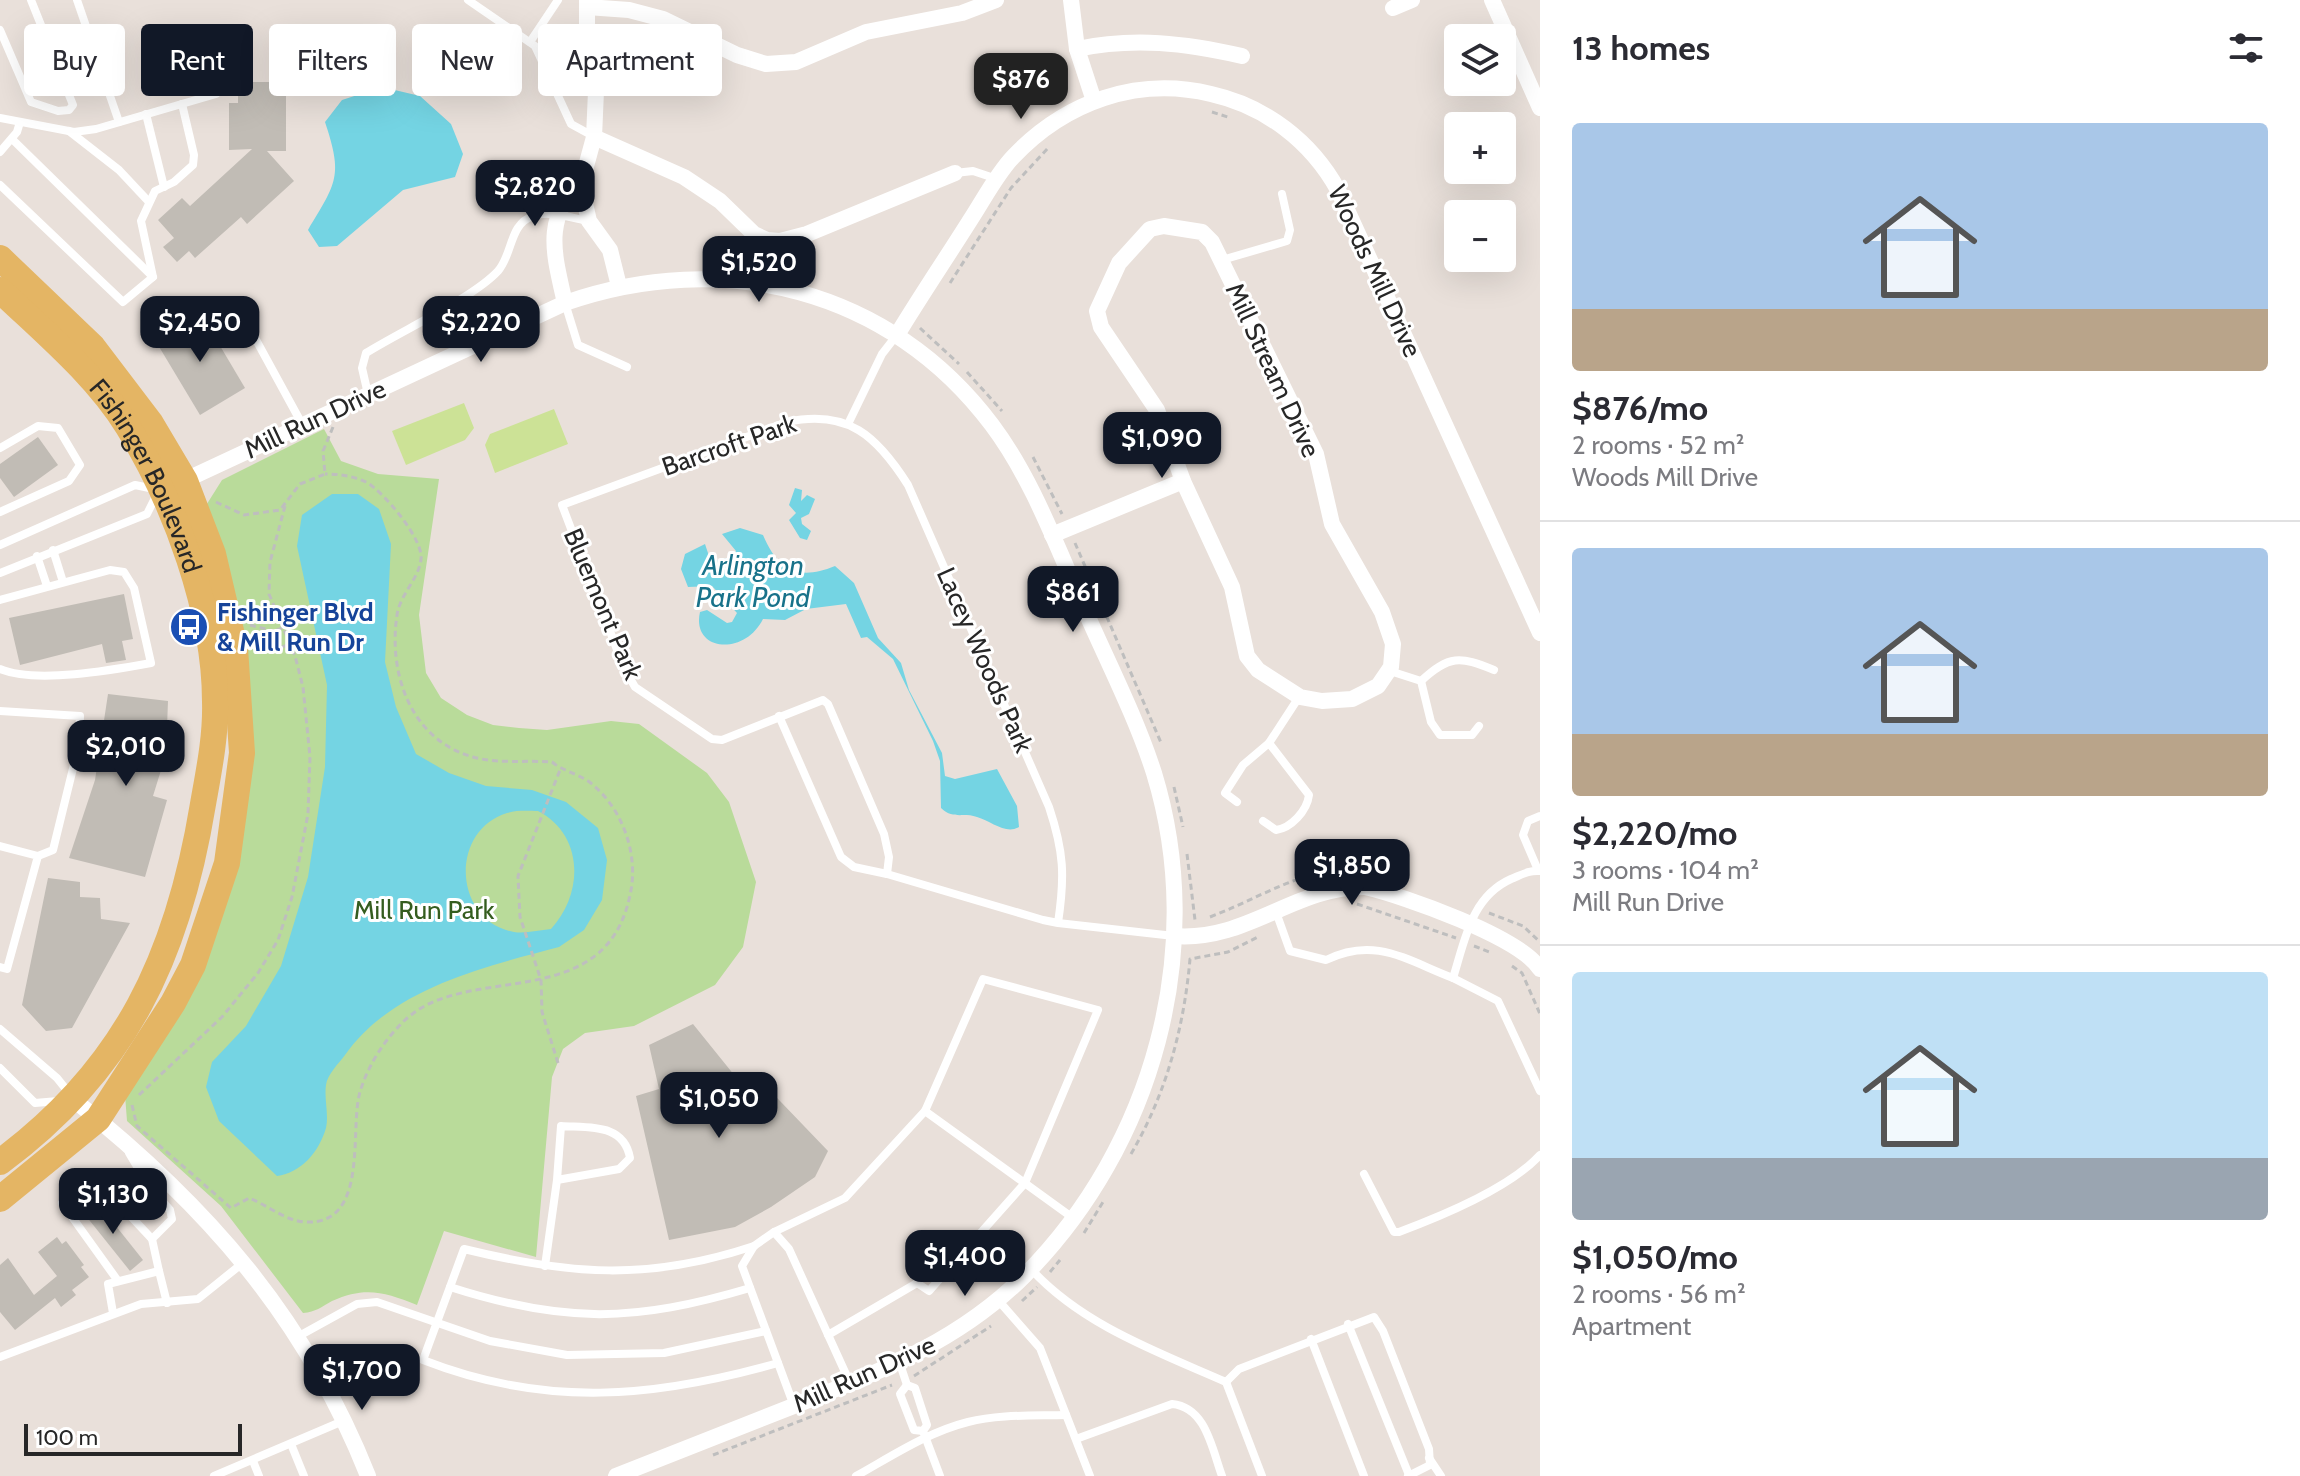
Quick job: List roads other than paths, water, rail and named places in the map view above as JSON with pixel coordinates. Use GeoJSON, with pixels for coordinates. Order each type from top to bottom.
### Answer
{"type":"FeatureCollection","features":[{"type":"Feature","properties":{"kind":"main road","name":"Fishinger Boulevard"},"geometry":{"type":"LineString","coordinates":[[0,258],[93,347],[150,422],[185,481],[213,554],[235,648],[242,753],[227,863],[193,965],[154,1037],[98,1119],[0,1199]]}},
{"type":"Feature","properties":{"kind":"main road","name":"Fishinger Boulevard"},"geometry":{"type":"LineString","coordinates":[[0,290],[107,400],[128,427],[191,566],[210,648],[215,701],[211,753],[196,848],[169,943],[130,1024],[74,1100],[0,1162]]}},
{"type":"Feature","properties":{"kind":"street"},"geometry":{"type":"LineString","coordinates":[[619,286],[610,250],[589,221],[584,199],[585,170],[594,137],[596,91],[587,33],[587,4],[663,19],[737,55],[766,64],[796,62],[866,32],[962,13],[996,0]]}},
{"type":"Feature","properties":{"kind":"street"},"geometry":{"type":"LineString","coordinates":[[1071,0],[1077,49],[1094,101]]}},
{"type":"Feature","properties":{"kind":"street"},"geometry":{"type":"LineString","coordinates":[[1393,8],[1412,0]]}},
{"type":"Feature","properties":{"kind":"street"},"geometry":{"type":"LineString","coordinates":[[1492,0],[1540,108]]}},
{"type":"Feature","properties":{"kind":"street"},"geometry":{"type":"LineString","coordinates":[[1077,49],[1145,41],[1186,43],[1242,56]]}},
{"type":"Feature","properties":{"kind":"street","name":"Woods Mill Drive"},"geometry":{"type":"LineString","coordinates":[[897,335],[1010,159],[1044,127],[1112,93],[1156,88],[1179,88],[1217,95],[1266,115],[1320,162],[1351,216],[1540,633]]}},
{"type":"Feature","properties":{"kind":"street"},"geometry":{"type":"LineString","coordinates":[[594,137],[684,177],[720,201],[754,234],[767,240],[780,241],[807,234],[955,173]]}},
{"type":"Feature","properties":{"kind":"street"},"geometry":{"type":"LineString","coordinates":[[565,303],[554,253],[555,215],[585,170]]}},
{"type":"Feature","properties":{"kind":"street","name":"Mill Stream Drive"},"geometry":{"type":"LineString","coordinates":[[1183,481],[1157,410],[1101,327],[1097,311],[1119,263],[1150,229],[1187,228],[1202,232],[1222,260],[1316,454],[1332,524],[1382,612],[1393,644],[1388,671]]}},
{"type":"Feature","properties":{"kind":"street","name":"Mill Run Drive"},"geometry":{"type":"LineString","coordinates":[[159,490],[185,481],[565,303],[619,286],[692,277],[753,282],[796,290],[836,304],[897,335],[954,382],[994,428],[1060,532],[1155,776],[1170,853],[1174,936],[1164,1013],[1141,1098],[1106,1171],[1074,1218],[1031,1268],[998,1299],[955,1332],[900,1364],[616,1476]]}},
{"type":"Feature","properties":{"kind":"street"},"geometry":{"type":"LineString","coordinates":[[1060,532],[1183,481],[1232,587],[1247,656],[1258,670],[1300,697],[1322,701],[1352,699],[1378,686],[1388,671]]}},
{"type":"Feature","properties":{"kind":"street"},"geometry":{"type":"LineString","coordinates":[[1174,936],[1221,935],[1313,896],[1348,887],[1365,887],[1517,946],[1540,969]]}},
{"type":"Feature","properties":{"kind":"street"},"geometry":{"type":"LineString","coordinates":[[74,1100],[201,1212],[245,1262],[299,1336],[344,1420],[368,1476]]}},
{"type":"Feature","properties":{"kind":"lane"},"geometry":{"type":"LineString","coordinates":[[0,30],[31,102],[58,111],[69,110],[73,105],[31,0]]}},
{"type":"Feature","properties":{"kind":"lane"},"geometry":{"type":"LineString","coordinates":[[77,0],[119,122]]}},
{"type":"Feature","properties":{"kind":"lane"},"geometry":{"type":"LineString","coordinates":[[468,0],[535,46],[571,124],[594,137]]}},
{"type":"Feature","properties":{"kind":"lane"},"geometry":{"type":"LineString","coordinates":[[530,42],[558,0]]}},
{"type":"Feature","properties":{"kind":"lane"},"geometry":{"type":"LineString","coordinates":[[0,118],[68,131],[96,129],[209,96]]}},
{"type":"Feature","properties":{"kind":"lane"},"geometry":{"type":"LineString","coordinates":[[153,277],[141,221],[155,191],[193,165],[194,155],[182,104]]}},
{"type":"Feature","properties":{"kind":"lane"},"geometry":{"type":"LineString","coordinates":[[146,114],[164,187]]}},
{"type":"Feature","properties":{"kind":"lane"},"geometry":{"type":"LineString","coordinates":[[0,152],[12,139],[20,122]]}},
{"type":"Feature","properties":{"kind":"lane"},"geometry":{"type":"LineString","coordinates":[[68,131],[119,170],[149,202]]}},
{"type":"Feature","properties":{"kind":"lane"},"geometry":{"type":"LineString","coordinates":[[12,139],[153,277]]}},
{"type":"Feature","properties":{"kind":"lane"},"geometry":{"type":"LineString","coordinates":[[955,173],[973,171],[997,179]]}},
{"type":"Feature","properties":{"kind":"lane"},"geometry":{"type":"LineString","coordinates":[[0,185],[123,302],[153,277]]}},
{"type":"Feature","properties":{"kind":"lane"},"geometry":{"type":"LineString","coordinates":[[1222,260],[1287,241],[1290,230],[1282,194]]}},
{"type":"Feature","properties":{"kind":"lane"},"geometry":{"type":"LineString","coordinates":[[368,395],[362,368],[366,353],[489,279],[508,255],[516,228],[523,221],[536,214],[589,221]]}},
{"type":"Feature","properties":{"kind":"lane"},"geometry":{"type":"LineString","coordinates":[[565,303],[578,345],[627,367]]}},
{"type":"Feature","properties":{"kind":"lane"},"geometry":{"type":"LineString","coordinates":[[237,305],[302,424]]}},
{"type":"Feature","properties":{"kind":"lane"},"geometry":{"type":"LineString","coordinates":[[849,422],[882,354],[897,335]]}},
{"type":"Feature","properties":{"kind":"lane","name":"Barcroft Park"},"geometry":{"type":"LineString","coordinates":[[562,505],[787,422],[819,417],[849,422]]}},
{"type":"Feature","properties":{"kind":"lane","name":"Lacey Woods Park"},"geometry":{"type":"LineString","coordinates":[[849,422],[893,461],[908,485],[1038,779],[1063,858],[1065,875],[1058,923]]}},
{"type":"Feature","properties":{"kind":"lane"},"geometry":{"type":"LineString","coordinates":[[0,448],[38,426],[58,428],[80,465],[69,481],[0,512]]}},
{"type":"Feature","properties":{"kind":"lane"},"geometry":{"type":"LineString","coordinates":[[0,545],[135,485],[159,490],[147,514],[0,573]]}},
{"type":"Feature","properties":{"kind":"lane","name":"Bluemont Park"},"geometry":{"type":"LineString","coordinates":[[562,505],[624,668],[635,687],[712,739],[731,738],[823,700],[832,709],[884,834],[887,874]]}},
{"type":"Feature","properties":{"kind":"lane"},"geometry":{"type":"LineString","coordinates":[[53,550],[63,582]]}},
{"type":"Feature","properties":{"kind":"lane"},"geometry":{"type":"LineString","coordinates":[[37,556],[47,586]]}},
{"type":"Feature","properties":{"kind":"lane"},"geometry":{"type":"LineString","coordinates":[[0,600],[110,570],[124,572],[134,588],[151,663],[96,674],[21,674],[0,669]]}},
{"type":"Feature","properties":{"kind":"lane"},"geometry":{"type":"LineString","coordinates":[[1421,681],[1438,665],[1457,659],[1469,659],[1494,670]]}},
{"type":"Feature","properties":{"kind":"lane"},"geometry":{"type":"LineString","coordinates":[[1388,671],[1421,681]]}},
{"type":"Feature","properties":{"kind":"lane"},"geometry":{"type":"LineString","coordinates":[[1421,681],[1431,722],[1440,735],[1472,735],[1479,726]]}},
{"type":"Feature","properties":{"kind":"lane"},"geometry":{"type":"LineString","coordinates":[[1237,802],[1225,793],[1243,765],[1269,743],[1300,697]]}},
{"type":"Feature","properties":{"kind":"lane"},"geometry":{"type":"LineString","coordinates":[[0,711],[80,716],[79,744],[53,850],[38,856],[0,846]]}},
{"type":"Feature","properties":{"kind":"lane"},"geometry":{"type":"LineString","coordinates":[[779,716],[841,857],[854,867],[1058,923],[1174,936]]}},
{"type":"Feature","properties":{"kind":"lane"},"geometry":{"type":"LineString","coordinates":[[1263,821],[1276,830],[1289,826],[1308,805],[1309,795],[1269,743]]}},
{"type":"Feature","properties":{"kind":"lane"},"geometry":{"type":"LineString","coordinates":[[1453,978],[1470,926],[1489,890],[1538,867],[1523,835],[1528,821],[1540,816]]}},
{"type":"Feature","properties":{"kind":"lane"},"geometry":{"type":"LineString","coordinates":[[0,967],[7,969],[38,856]]}},
{"type":"Feature","properties":{"kind":"lane"},"geometry":{"type":"LineString","coordinates":[[1276,912],[1290,951],[1326,960],[1342,952],[1371,947],[1453,978],[1498,1001],[1540,1091]]}},
{"type":"Feature","properties":{"kind":"lane"},"geometry":{"type":"LineString","coordinates":[[778,1363],[686,1387],[622,1394],[563,1393],[488,1380],[423,1360],[464,1249],[586,1273],[620,1272],[717,1258],[754,1246],[774,1232],[845,1198],[925,1111],[983,979],[1098,1010],[1025,1183],[929,1291],[917,1283],[828,1335]]}},
{"type":"Feature","properties":{"kind":"lane"},"geometry":{"type":"LineString","coordinates":[[0,1029],[57,1078],[74,1100]]}},
{"type":"Feature","properties":{"kind":"lane"},"geometry":{"type":"LineString","coordinates":[[0,1068],[35,1103],[74,1100]]}},
{"type":"Feature","properties":{"kind":"lane"},"geometry":{"type":"LineString","coordinates":[[925,1111],[1074,1218]]}},
{"type":"Feature","properties":{"kind":"lane"},"geometry":{"type":"LineString","coordinates":[[545,1266],[561,1126],[607,1130],[620,1135],[628,1148],[630,1158],[619,1169],[557,1180]]}},
{"type":"Feature","properties":{"kind":"lane"},"geometry":{"type":"LineString","coordinates":[[125,1145],[148,1185],[170,1210],[172,1219],[152,1239]]}},
{"type":"Feature","properties":{"kind":"lane"},"geometry":{"type":"LineString","coordinates":[[1364,1174],[1394,1232],[1399,1232],[1439,1217],[1504,1181],[1540,1155]]}},
{"type":"Feature","properties":{"kind":"lane"},"geometry":{"type":"LineString","coordinates":[[118,1281],[62,1203],[90,1181],[108,1192],[152,1239],[167,1303]]}},
{"type":"Feature","properties":{"kind":"lane"},"geometry":{"type":"LineString","coordinates":[[774,1232],[789,1249],[851,1384]]}},
{"type":"Feature","properties":{"kind":"lane"},"geometry":{"type":"LineString","coordinates":[[754,1246],[742,1266],[794,1406]]}},
{"type":"Feature","properties":{"kind":"lane"},"geometry":{"type":"LineString","coordinates":[[0,1357],[141,1304],[198,1299],[245,1262]]}},
{"type":"Feature","properties":{"kind":"lane"},"geometry":{"type":"LineString","coordinates":[[1031,1268],[1080,1311],[1152,1349],[1226,1382],[1262,1476]]}},
{"type":"Feature","properties":{"kind":"lane"},"geometry":{"type":"LineString","coordinates":[[113,1313],[108,1284],[159,1271]]}},
{"type":"Feature","properties":{"kind":"lane"},"geometry":{"type":"LineString","coordinates":[[450,1287],[514,1306],[611,1316],[689,1306],[750,1288]]}},
{"type":"Feature","properties":{"kind":"lane"},"geometry":{"type":"LineString","coordinates":[[998,1299],[1040,1348],[1090,1476]]}},
{"type":"Feature","properties":{"kind":"lane"},"geometry":{"type":"LineString","coordinates":[[299,1336],[357,1304],[377,1302],[490,1341],[599,1356],[664,1353],[766,1331]]}},
{"type":"Feature","properties":{"kind":"lane"},"geometry":{"type":"LineString","coordinates":[[1226,1382],[1239,1369],[1348,1324],[1374,1317],[1383,1331],[1430,1465],[1408,1476],[1348,1324]]}},
{"type":"Feature","properties":{"kind":"lane"},"geometry":{"type":"LineString","coordinates":[[1311,1339],[1364,1476]]}},
{"type":"Feature","properties":{"kind":"lane"},"geometry":{"type":"LineString","coordinates":[[900,1364],[907,1385]]}},
{"type":"Feature","properties":{"kind":"lane"},"geometry":{"type":"LineString","coordinates":[[907,1385],[900,1394],[914,1430],[924,1435]]}},
{"type":"Feature","properties":{"kind":"lane"},"geometry":{"type":"LineString","coordinates":[[907,1385],[915,1388],[927,1425],[924,1435],[940,1476]]}},
{"type":"Feature","properties":{"kind":"lane"},"geometry":{"type":"LineString","coordinates":[[1076,1439],[1172,1404],[1183,1405],[1200,1418],[1222,1476]]}},
{"type":"Feature","properties":{"kind":"lane"},"geometry":{"type":"LineString","coordinates":[[856,1476],[924,1435],[967,1422],[998,1417],[1066,1415]]}},
{"type":"Feature","properties":{"kind":"lane"},"geometry":{"type":"LineString","coordinates":[[214,1476],[344,1420]]}},
{"type":"Feature","properties":{"kind":"lane"},"geometry":{"type":"LineString","coordinates":[[291,1444],[304,1476]]}},
{"type":"Feature","properties":{"kind":"lane"},"geometry":{"type":"LineString","coordinates":[[1429,1458],[1441,1476]]}},
{"type":"Feature","properties":{"kind":"lane"},"geometry":{"type":"LineString","coordinates":[[253,1461],[259,1476]]}},
{"type":"Feature","properties":{"kind":"water"},"geometry":{"type":"Polygon","coordinates":[[[396,90],[420,96],[451,124],[463,154],[455,177],[403,190],[337,246],[319,247],[308,230],[334,178],[334,155],[325,122],[342,100],[354,96],[396,96],[396,90]]]}},
{"type":"Feature","properties":{"kind":"water"},"geometry":{"type":"Polygon","coordinates":[[[795,488],[802,490],[801,501],[807,495],[815,499],[809,514],[801,518],[802,524],[811,531],[807,540],[800,538],[789,520],[796,513],[789,505],[795,488]]]}},
{"type":"Feature","properties":{"kind":"water"},"geometry":{"type":"Polygon","coordinates":[[[332,494],[358,494],[379,509],[391,544],[385,662],[396,707],[416,754],[449,773],[486,786],[532,790],[566,802],[598,828],[607,860],[602,900],[584,930],[559,947],[442,983],[388,1013],[365,1032],[327,1081],[327,1123],[319,1145],[301,1166],[277,1176],[219,1121],[206,1087],[212,1062],[246,1026],[281,966],[308,877],[325,767],[327,685],[297,546],[302,515],[332,494]],[[538,811],[511,812],[488,823],[475,838],[468,856],[466,875],[470,894],[479,911],[494,924],[514,932],[551,929],[562,915],[574,882],[574,866],[564,834],[553,821],[538,811]]]}},
{"type":"Feature","properties":{"kind":"water","name":"Arlington Park Pond"},"geometry":{"type":"Polygon","coordinates":[[[740,528],[763,535],[776,557],[791,570],[811,573],[835,566],[854,583],[878,638],[901,663],[909,690],[942,753],[945,776],[955,779],[997,769],[1017,806],[1019,827],[1004,828],[977,817],[950,814],[941,808],[940,761],[933,741],[893,659],[867,637],[861,638],[846,604],[806,609],[785,620],[763,619],[754,631],[732,644],[711,641],[703,635],[699,625],[700,612],[707,610],[727,623],[732,622],[737,613],[712,586],[688,587],[681,569],[685,554],[705,544],[711,562],[732,557],[736,551],[722,534],[740,528]]]}},
{"type":"Feature","properties":{"kind":"place","name":"Fishinger Blvd & Mill Run Dr"},"geometry":{"type":"Point","coordinates":[189,627]}},
{"type":"Feature","properties":{"kind":"park label","name":"Mill Run Park"},"geometry":{"type":"Point","coordinates":[424,910]}}]}
